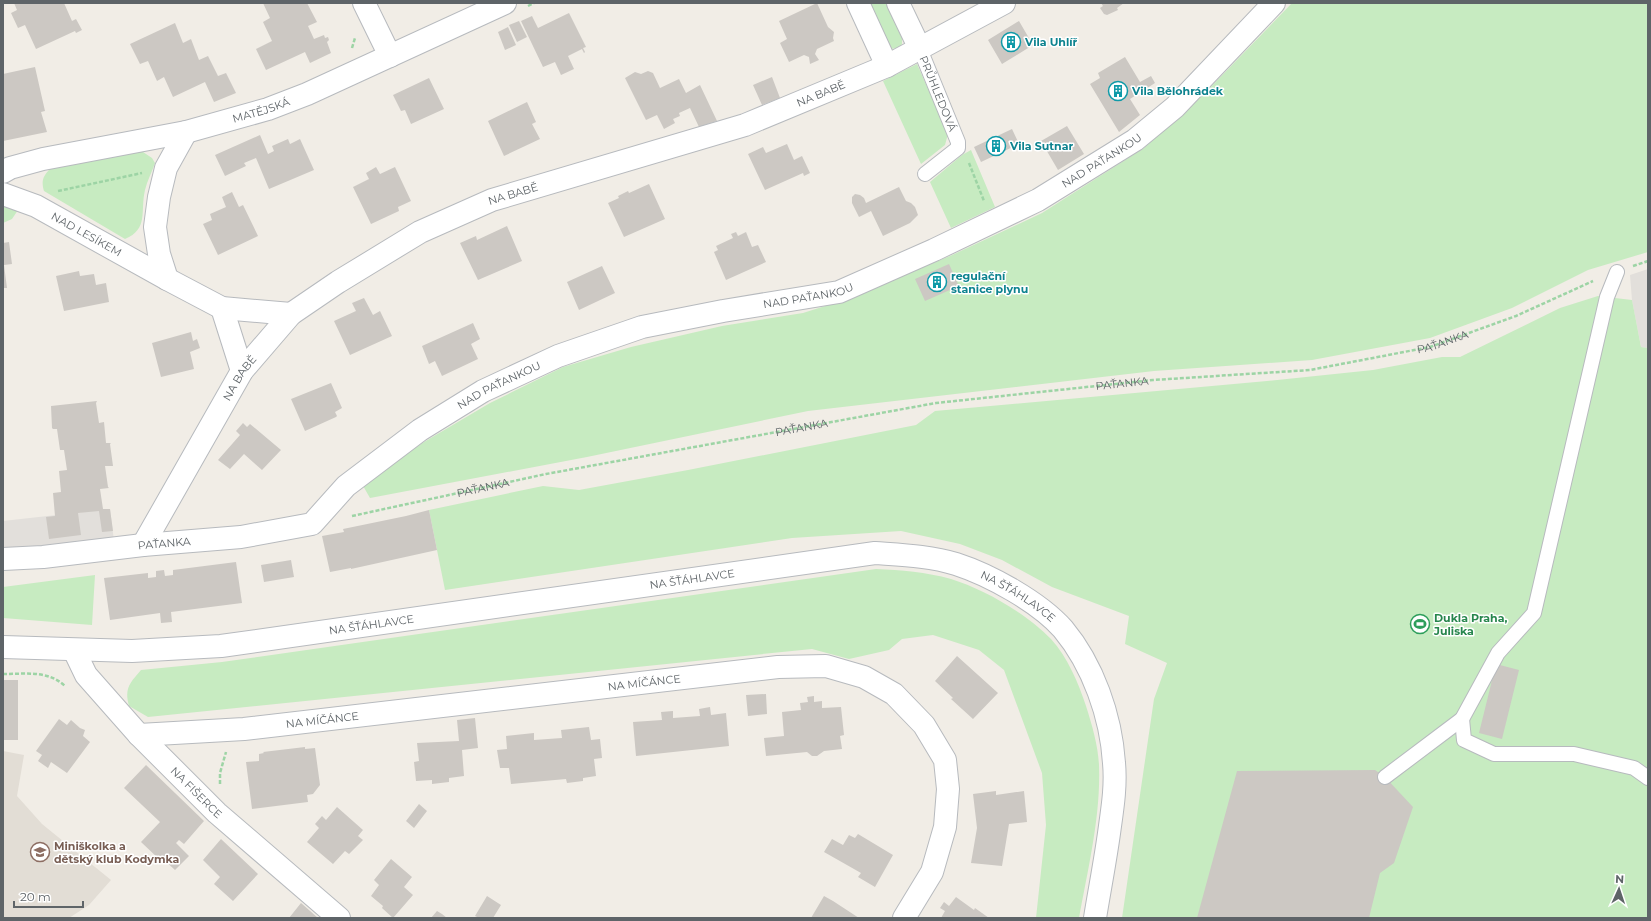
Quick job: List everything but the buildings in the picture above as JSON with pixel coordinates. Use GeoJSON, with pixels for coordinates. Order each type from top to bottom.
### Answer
{"type":"FeatureCollection","features":[{"type":"Feature","properties":{"kind":"street"},"geometry":{"type":"LineString","coordinates":[[364,3],[390,56]]}},
{"type":"Feature","properties":{"kind":"street","name":"MATĚJSKÁ"},"geometry":{"type":"LineString","coordinates":[[3,172],[10,168],[43,159],[186,132],[268,108],[307,94],[505,3]]}},
{"type":"Feature","properties":{"kind":"street"},"geometry":{"type":"LineString","coordinates":[[858,3],[887,66]]}},
{"type":"Feature","properties":{"kind":"street","name":"PRŮHLEDOVÁ"},"geometry":{"type":"LineString","coordinates":[[898,3],[920,49]]}},
{"type":"Feature","properties":{"kind":"street","name":"NA BABĚ"},"geometry":{"type":"LineString","coordinates":[[143,545],[242,371],[291,314],[338,282],[420,232],[492,200],[745,125],[887,66],[1004,3]]}},
{"type":"Feature","properties":{"kind":"street","name":"NAD PAŤANKOU"},"geometry":{"type":"LineString","coordinates":[[312,524],[346,486],[420,430],[483,391],[558,356],[642,328],[723,311],[839,292],[934,250],[1038,200],[1141,135],[1175,107],[1274,3]]}},
{"type":"Feature","properties":{"kind":"street"},"geometry":{"type":"LineString","coordinates":[[167,279],[159,254],[155,226],[159,197],[166,168],[186,132]]}},
{"type":"Feature","properties":{"kind":"street","name":"NAD LESÍKEM"},"geometry":{"type":"LineString","coordinates":[[3,194],[36,206],[222,308]]}},
{"type":"Feature","properties":{"kind":"street"},"geometry":{"type":"LineString","coordinates":[[242,371],[222,308],[291,314]]}},
{"type":"Feature","properties":{"kind":"street","name":"PAŤANKA"},"geometry":{"type":"LineString","coordinates":[[3,559],[43,557],[143,545],[241,538],[312,524]]}},
{"type":"Feature","properties":{"kind":"street","name":"NA ŠŤÁHLAVCE"},"geometry":{"type":"LineString","coordinates":[[3,647],[156,651],[221,646],[875,553],[913,555],[955,564],[998,581],[1034,604],[1062,629],[1082,655],[1096,686],[1108,723],[1114,762],[1114,795],[1106,856],[1095,918]]}},
{"type":"Feature","properties":{"kind":"street","name":"NA FIŠERCE"},"geometry":{"type":"LineString","coordinates":[[74,650],[86,674],[139,735],[217,813],[339,918]]}},
{"type":"Feature","properties":{"kind":"street","name":"NA MÍČÁNCE"},"geometry":{"type":"LineString","coordinates":[[139,735],[244,729],[778,667],[826,666],[864,677],[894,694],[924,725],[945,760],[948,789],[945,827],[932,872],[904,918]]}},
{"type":"Feature","properties":{"kind":"lane","name":"PRŮHLEDOVÁ"},"geometry":{"type":"LineString","coordinates":[[920,49],[958,142],[958,148],[926,174]]}},
{"type":"Feature","properties":{"kind":"lane"},"geometry":{"type":"LineString","coordinates":[[1385,777],[1462,718],[1498,653],[1534,613],[1607,297],[1617,272]]}},
{"type":"Feature","properties":{"kind":"lane"},"geometry":{"type":"LineString","coordinates":[[1462,718],[1464,740],[1494,754],[1574,754],[1634,768],[1648,778]]}},
{"type":"Feature","properties":{"kind":"path"},"geometry":{"type":"LineString","coordinates":[[527,6],[534,3]]}},
{"type":"Feature","properties":{"kind":"path"},"geometry":{"type":"LineString","coordinates":[[54,194],[58,191],[145,172]]}},
{"type":"Feature","properties":{"kind":"path","name":"PAŤANKA"},"geometry":{"type":"LineString","coordinates":[[351,516],[546,474],[936,403],[1153,380],[1310,370],[1430,347],[1516,316],[1592,281]]}},
{"type":"Feature","properties":{"kind":"path"},"geometry":{"type":"LineString","coordinates":[[3,674],[44,674],[58,680],[70,690]]}},
{"type":"Feature","properties":{"kind":"path"},"geometry":{"type":"LineString","coordinates":[[220,786],[220,773],[228,746]]}},
{"type":"Feature","properties":{"kind":"shaded area"},"geometry":{"type":"Polygon","coordinates":[[[1648,269],[1648,348],[1641,347],[1632,300],[1630,275],[1648,269]]]}},
{"type":"Feature","properties":{"kind":"shaded area"},"geometry":{"type":"Polygon","coordinates":[[[110,509],[114,541],[3,555],[3,521],[110,509]]]}},
{"type":"Feature","properties":{"kind":"shaded area","name":"Miniškolka a dětský klub Kodymka"},"geometry":{"type":"Polygon","coordinates":[[[3,751],[24,755],[17,796],[42,824],[111,880],[89,905],[69,918],[3,918],[3,751]]]}},
{"type":"Feature","properties":{"kind":"green space"},"geometry":{"type":"Polygon","coordinates":[[[867,3],[886,3],[902,38],[902,44],[899,48],[890,49],[867,3]]]}},
{"type":"Feature","properties":{"kind":"green space"},"geometry":{"type":"Polygon","coordinates":[[[1292,3],[1648,3],[1648,252],[1588,270],[1512,308],[1430,338],[1312,360],[1154,371],[808,411],[587,457],[370,498],[362,484],[424,442],[490,403],[563,367],[631,347],[722,326],[803,313],[841,301],[950,256],[1042,213],[1144,148],[1201,97],[1292,3]]]}},
{"type":"Feature","properties":{"kind":"green space"},"geometry":{"type":"Polygon","coordinates":[[[917,64],[948,134],[945,145],[921,164],[883,81],[917,64]]]}},
{"type":"Feature","properties":{"kind":"green space"},"geometry":{"type":"Polygon","coordinates":[[[140,150],[152,158],[155,163],[145,190],[141,225],[133,235],[125,239],[44,191],[43,179],[50,169],[140,150]]]}},
{"type":"Feature","properties":{"kind":"green space"},"geometry":{"type":"Polygon","coordinates":[[[971,150],[995,207],[951,228],[930,182],[962,155],[971,150]]]}},
{"type":"Feature","properties":{"kind":"green space"},"geometry":{"type":"Polygon","coordinates":[[[3,206],[20,207],[12,219],[3,223],[3,206]]]}},
{"type":"Feature","properties":{"kind":"green space"},"geometry":{"type":"Polygon","coordinates":[[[1598,296],[1632,300],[1641,347],[1648,348],[1648,918],[1122,918],[1154,699],[1167,663],[1125,644],[1129,616],[1052,587],[1002,560],[960,544],[901,531],[792,538],[445,590],[429,510],[543,486],[579,490],[688,470],[916,425],[935,411],[1267,381],[1373,370],[1442,357],[1460,357],[1560,308],[1598,296]]]}},
{"type":"Feature","properties":{"kind":"green space"},"geometry":{"type":"Polygon","coordinates":[[[876,569],[923,573],[964,583],[1004,603],[1030,620],[1051,639],[1063,654],[1080,688],[1096,743],[1099,765],[1096,822],[1079,918],[1036,918],[1046,825],[1042,773],[1004,670],[979,650],[933,635],[902,639],[889,650],[849,659],[812,649],[148,717],[129,706],[127,695],[129,686],[141,670],[222,662],[876,569]]]}},
{"type":"Feature","properties":{"kind":"green space"},"geometry":{"type":"Polygon","coordinates":[[[95,575],[92,625],[3,618],[3,587],[95,575]]]}},
{"type":"Feature","properties":{"kind":"place","name":"Vila Uhlíř"},"geometry":{"type":"Point","coordinates":[1011,42]}},
{"type":"Feature","properties":{"kind":"place","name":"Vila Bělohrádek"},"geometry":{"type":"Point","coordinates":[1118,91]}},
{"type":"Feature","properties":{"kind":"place","name":"Vila Sutnar"},"geometry":{"type":"Point","coordinates":[996,146]}},
{"type":"Feature","properties":{"kind":"place","name":"regulační stanice plynu"},"geometry":{"type":"Point","coordinates":[937,282]}},
{"type":"Feature","properties":{"kind":"place","name":"Dukla Praha, Juliska"},"geometry":{"type":"Point","coordinates":[1420,624]}},
{"type":"Feature","properties":{"kind":"place","name":"Miniškolka a dětský klub Kodymka"},"geometry":{"type":"Point","coordinates":[40,852]}}]}
